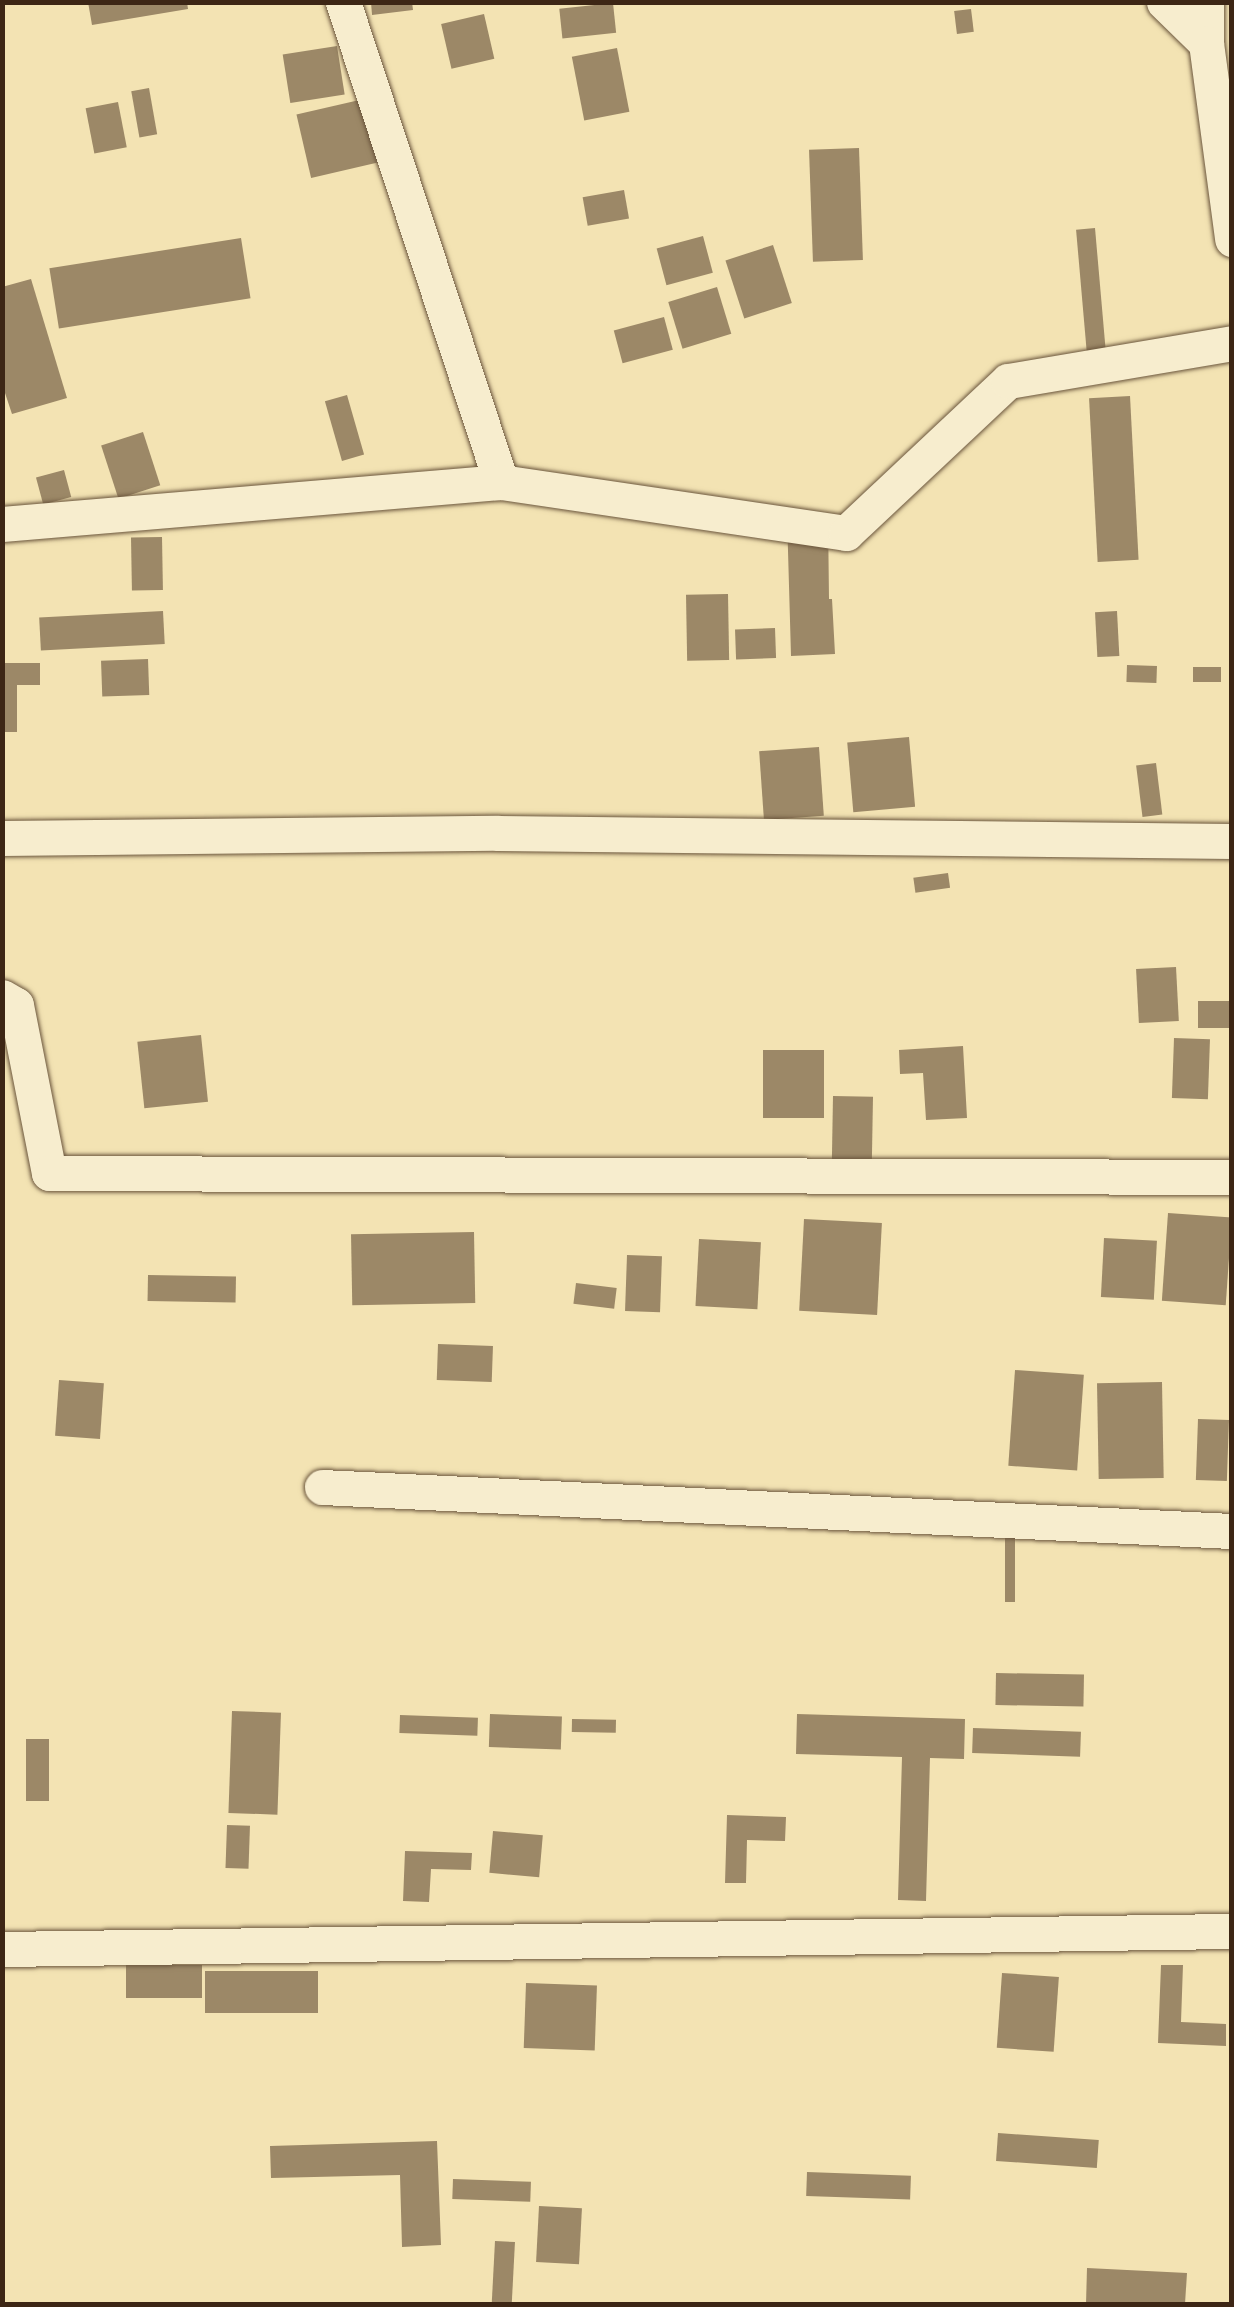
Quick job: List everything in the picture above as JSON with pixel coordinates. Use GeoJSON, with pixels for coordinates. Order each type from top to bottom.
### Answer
{"type":"FeatureCollection","features":[{"type":"Feature","properties":{"kind":"street"},"geometry":{"type":"LineString","coordinates":[[344,2],[501,482]]}},
{"type":"Feature","properties":{"kind":"street"},"geometry":{"type":"LineString","coordinates":[[1164,2],[1206,43]]}},
{"type":"Feature","properties":{"kind":"street"},"geometry":{"type":"LineString","coordinates":[[1206,2],[1206,43],[1232,239]]}},
{"type":"Feature","properties":{"kind":"street"},"geometry":{"type":"LineString","coordinates":[[2,524],[501,482],[846,533],[1008,381],[1232,343]]}},
{"type":"Feature","properties":{"kind":"street"},"geometry":{"type":"LineString","coordinates":[[2,838],[518,833],[1232,841]]}},
{"type":"Feature","properties":{"kind":"street"},"geometry":{"type":"LineString","coordinates":[[2,997],[16,1005],[49,1172],[1232,1177]]}},
{"type":"Feature","properties":{"kind":"street"},"geometry":{"type":"LineString","coordinates":[[322,1487],[1232,1532]]}},
{"type":"Feature","properties":{"kind":"street"},"geometry":{"type":"LineString","coordinates":[[2,1949],[1232,1930]]}},
{"type":"Feature","properties":{"kind":"building"},"geometry":{"type":"Polygon","coordinates":[[[88,2],[187,2],[188,9],[92,25],[88,2]]]}},
{"type":"Feature","properties":{"kind":"building"},"geometry":{"type":"Polygon","coordinates":[[[371,2],[412,2],[413,10],[372,15],[371,2]]]}},
{"type":"Feature","properties":{"kind":"building"},"geometry":{"type":"Polygon","coordinates":[[[613,3],[616,33],[562,38],[559,9],[613,3]]]}},
{"type":"Feature","properties":{"kind":"building"},"geometry":{"type":"Polygon","coordinates":[[[971,9],[974,32],[957,34],[954,11],[971,9]]]}},
{"type":"Feature","properties":{"kind":"building"},"geometry":{"type":"Polygon","coordinates":[[[484,14],[494,59],[451,69],[441,24],[484,14]]]}},
{"type":"Feature","properties":{"kind":"building"},"geometry":{"type":"Polygon","coordinates":[[[337,46],[345,94],[290,103],[283,55],[337,46]]]}},
{"type":"Feature","properties":{"kind":"building"},"geometry":{"type":"Polygon","coordinates":[[[617,48],[629,112],[584,121],[572,57],[617,48]]]}},
{"type":"Feature","properties":{"kind":"building"},"geometry":{"type":"Polygon","coordinates":[[[149,88],[157,134],[139,137],[131,91],[149,88]]]}},
{"type":"Feature","properties":{"kind":"building"},"geometry":{"type":"Polygon","coordinates":[[[390,93],[405,156],[311,178],[296,115],[390,93]]]}},
{"type":"Feature","properties":{"kind":"building"},"geometry":{"type":"Polygon","coordinates":[[[118,102],[127,147],[94,153],[86,108],[118,102]]]}},
{"type":"Feature","properties":{"kind":"building"},"geometry":{"type":"Polygon","coordinates":[[[859,148],[863,260],[813,262],[809,150],[859,148]]]}},
{"type":"Feature","properties":{"kind":"building"},"geometry":{"type":"Polygon","coordinates":[[[624,190],[629,219],[588,226],[583,197],[624,190]]]}},
{"type":"Feature","properties":{"kind":"building"},"geometry":{"type":"Polygon","coordinates":[[[1095,228],[1106,351],[1087,352],[1076,230],[1095,228]]]}},
{"type":"Feature","properties":{"kind":"building"},"geometry":{"type":"Polygon","coordinates":[[[703,236],[713,273],[666,285],[657,248],[703,236]]]}},
{"type":"Feature","properties":{"kind":"building"},"geometry":{"type":"Polygon","coordinates":[[[241,238],[251,298],[59,329],[49,268],[241,238]]]}},
{"type":"Feature","properties":{"kind":"building"},"geometry":{"type":"Polygon","coordinates":[[[773,245],[792,303],[744,318],[725,260],[773,245]]]}},
{"type":"Feature","properties":{"kind":"building"},"geometry":{"type":"Polygon","coordinates":[[[31,279],[67,398],[12,414],[2,384],[2,287],[31,279]]]}},
{"type":"Feature","properties":{"kind":"building"},"geometry":{"type":"Polygon","coordinates":[[[717,287],[731,334],[683,349],[668,302],[717,287]]]}},
{"type":"Feature","properties":{"kind":"building"},"geometry":{"type":"Polygon","coordinates":[[[664,317],[673,350],[623,363],[614,330],[664,317]]]}},
{"type":"Feature","properties":{"kind":"building"},"geometry":{"type":"Polygon","coordinates":[[[347,395],[364,455],[342,461],[325,401],[347,395]]]}},
{"type":"Feature","properties":{"kind":"building"},"geometry":{"type":"Polygon","coordinates":[[[1130,396],[1139,560],[1098,562],[1089,398],[1130,396]]]}},
{"type":"Feature","properties":{"kind":"building"},"geometry":{"type":"Polygon","coordinates":[[[143,432],[160,485],[118,499],[101,446],[143,432]]]}},
{"type":"Feature","properties":{"kind":"building"},"geometry":{"type":"Polygon","coordinates":[[[64,470],[71,497],[43,505],[36,478],[64,470]]]}},
{"type":"Feature","properties":{"kind":"building"},"geometry":{"type":"Polygon","coordinates":[[[787,516],[828,516],[829,599],[835,654],[791,656],[787,516]]]}},
{"type":"Feature","properties":{"kind":"building"},"geometry":{"type":"Polygon","coordinates":[[[162,537],[163,590],[132,591],[131,538],[162,537]]]}},
{"type":"Feature","properties":{"kind":"building"},"geometry":{"type":"Polygon","coordinates":[[[728,594],[729,660],[687,661],[686,595],[728,594]]]}},
{"type":"Feature","properties":{"kind":"building"},"geometry":{"type":"Polygon","coordinates":[[[163,611],[165,644],[41,650],[39,617],[163,611]]]}},
{"type":"Feature","properties":{"kind":"building"},"geometry":{"type":"Polygon","coordinates":[[[1117,611],[1119,656],[1097,657],[1095,612],[1117,611]]]}},
{"type":"Feature","properties":{"kind":"building"},"geometry":{"type":"Polygon","coordinates":[[[775,628],[776,658],[736,659],[735,629],[775,628]]]}},
{"type":"Feature","properties":{"kind":"building"},"geometry":{"type":"Polygon","coordinates":[[[148,659],[149,695],[102,697],[101,661],[148,659]]]}},
{"type":"Feature","properties":{"kind":"building"},"geometry":{"type":"Polygon","coordinates":[[[2,663],[40,663],[40,685],[17,685],[17,732],[2,732],[2,663]]]}},
{"type":"Feature","properties":{"kind":"building"},"geometry":{"type":"Polygon","coordinates":[[[1127,665],[1157,666],[1156,683],[1126,682],[1127,665]]]}},
{"type":"Feature","properties":{"kind":"building"},"geometry":{"type":"Polygon","coordinates":[[[1193,667],[1221,667],[1221,682],[1193,682],[1193,667]]]}},
{"type":"Feature","properties":{"kind":"building"},"geometry":{"type":"Polygon","coordinates":[[[909,737],[915,807],[853,812],[847,742],[909,737]]]}},
{"type":"Feature","properties":{"kind":"building"},"geometry":{"type":"Polygon","coordinates":[[[819,747],[824,816],[764,820],[759,751],[819,747]]]}},
{"type":"Feature","properties":{"kind":"building"},"geometry":{"type":"Polygon","coordinates":[[[1156,763],[1162,815],[1142,817],[1136,765],[1156,763]]]}},
{"type":"Feature","properties":{"kind":"building"},"geometry":{"type":"Polygon","coordinates":[[[948,873],[950,888],[915,893],[913,878],[948,873]]]}},
{"type":"Feature","properties":{"kind":"building"},"geometry":{"type":"Polygon","coordinates":[[[1176,967],[1179,1021],[1139,1023],[1136,969],[1176,967]]]}},
{"type":"Feature","properties":{"kind":"building"},"geometry":{"type":"Polygon","coordinates":[[[1198,1001],[1232,1001],[1232,1028],[1198,1028],[1198,1001]]]}},
{"type":"Feature","properties":{"kind":"building"},"geometry":{"type":"Polygon","coordinates":[[[201,1035],[208,1102],[144,1108],[137,1042],[201,1035]]]}},
{"type":"Feature","properties":{"kind":"building"},"geometry":{"type":"Polygon","coordinates":[[[1174,1038],[1210,1039],[1208,1099],[1172,1098],[1174,1038]]]}},
{"type":"Feature","properties":{"kind":"building"},"geometry":{"type":"Polygon","coordinates":[[[963,1046],[967,1118],[926,1120],[923,1073],[900,1074],[899,1050],[963,1046]]]}},
{"type":"Feature","properties":{"kind":"building"},"geometry":{"type":"Polygon","coordinates":[[[763,1050],[824,1050],[824,1118],[763,1118],[763,1050]]]}},
{"type":"Feature","properties":{"kind":"building"},"geometry":{"type":"Polygon","coordinates":[[[833,1096],[873,1097],[872,1161],[832,1160],[833,1096]]]}},
{"type":"Feature","properties":{"kind":"building"},"geometry":{"type":"Polygon","coordinates":[[[1168,1213],[1232,1217],[1226,1305],[1162,1301],[1168,1213]]]}},
{"type":"Feature","properties":{"kind":"building"},"geometry":{"type":"Polygon","coordinates":[[[804,1219],[882,1223],[877,1315],[799,1311],[804,1219]]]}},
{"type":"Feature","properties":{"kind":"building"},"geometry":{"type":"Polygon","coordinates":[[[474,1232],[475,1303],[352,1305],[351,1234],[474,1232]]]}},
{"type":"Feature","properties":{"kind":"building"},"geometry":{"type":"Polygon","coordinates":[[[1104,1238],[1157,1241],[1154,1300],[1101,1297],[1104,1238]]]}},
{"type":"Feature","properties":{"kind":"building"},"geometry":{"type":"Polygon","coordinates":[[[699,1239],[761,1242],[757,1309],[695,1306],[699,1239]]]}},
{"type":"Feature","properties":{"kind":"building"},"geometry":{"type":"Polygon","coordinates":[[[627,1255],[662,1256],[660,1312],[625,1311],[627,1255]]]}},
{"type":"Feature","properties":{"kind":"building"},"geometry":{"type":"Polygon","coordinates":[[[148,1275],[236,1277],[236,1303],[148,1301],[148,1275]]]}},
{"type":"Feature","properties":{"kind":"building"},"geometry":{"type":"Polygon","coordinates":[[[576,1283],[617,1288],[614,1309],[573,1304],[576,1283]]]}},
{"type":"Feature","properties":{"kind":"building"},"geometry":{"type":"Polygon","coordinates":[[[438,1344],[493,1346],[492,1382],[437,1380],[438,1344]]]}},
{"type":"Feature","properties":{"kind":"building"},"geometry":{"type":"Polygon","coordinates":[[[1015,1370],[1084,1375],[1077,1471],[1008,1466],[1015,1370]]]}},
{"type":"Feature","properties":{"kind":"building"},"geometry":{"type":"Polygon","coordinates":[[[59,1380],[104,1383],[100,1439],[55,1436],[59,1380]]]}},
{"type":"Feature","properties":{"kind":"building"},"geometry":{"type":"Polygon","coordinates":[[[1162,1382],[1164,1478],[1099,1479],[1097,1383],[1162,1382]]]}},
{"type":"Feature","properties":{"kind":"building"},"geometry":{"type":"Polygon","coordinates":[[[1198,1419],[1229,1420],[1227,1481],[1196,1480],[1198,1419]]]}},
{"type":"Feature","properties":{"kind":"building"},"geometry":{"type":"Polygon","coordinates":[[[1005,1537],[1015,1537],[1015,1602],[1005,1602],[1005,1537]]]}},
{"type":"Feature","properties":{"kind":"building"},"geometry":{"type":"Polygon","coordinates":[[[996,1673],[1084,1675],[1083,1707],[995,1705],[996,1673]]]}},
{"type":"Feature","properties":{"kind":"building"},"geometry":{"type":"Polygon","coordinates":[[[232,1711],[281,1713],[277,1815],[228,1813],[232,1711]]]}},
{"type":"Feature","properties":{"kind":"building"},"geometry":{"type":"Polygon","coordinates":[[[490,1714],[562,1717],[561,1749],[489,1747],[490,1714]]]}},
{"type":"Feature","properties":{"kind":"building"},"geometry":{"type":"Polygon","coordinates":[[[797,1714],[965,1719],[964,1759],[930,1758],[926,1901],[898,1900],[902,1757],[796,1754],[797,1714]]]}},
{"type":"Feature","properties":{"kind":"building"},"geometry":{"type":"Polygon","coordinates":[[[400,1715],[478,1718],[477,1736],[399,1733],[400,1715]]]}},
{"type":"Feature","properties":{"kind":"building"},"geometry":{"type":"Polygon","coordinates":[[[572,1719],[616,1720],[616,1733],[572,1732],[572,1719]]]}},
{"type":"Feature","properties":{"kind":"building"},"geometry":{"type":"Polygon","coordinates":[[[973,1728],[1081,1732],[1080,1757],[972,1753],[973,1728]]]}},
{"type":"Feature","properties":{"kind":"building"},"geometry":{"type":"Polygon","coordinates":[[[26,1739],[49,1739],[49,1801],[26,1801],[26,1739]]]}},
{"type":"Feature","properties":{"kind":"building"},"geometry":{"type":"Polygon","coordinates":[[[727,1815],[786,1817],[785,1841],[747,1840],[746,1883],[725,1883],[727,1815]]]}},
{"type":"Feature","properties":{"kind":"building"},"geometry":{"type":"Polygon","coordinates":[[[227,1825],[250,1826],[248,1869],[225,1868],[227,1825]]]}},
{"type":"Feature","properties":{"kind":"building"},"geometry":{"type":"Polygon","coordinates":[[[493,1831],[543,1835],[539,1877],[489,1873],[493,1831]]]}},
{"type":"Feature","properties":{"kind":"building"},"geometry":{"type":"Polygon","coordinates":[[[405,1851],[472,1853],[471,1870],[431,1869],[429,1902],[403,1901],[405,1851]]]}},
{"type":"Feature","properties":{"kind":"building"},"geometry":{"type":"Polygon","coordinates":[[[126,1965],[202,1965],[202,1998],[126,1998],[126,1965]]]}},
{"type":"Feature","properties":{"kind":"building"},"geometry":{"type":"Polygon","coordinates":[[[1161,1965],[1183,1965],[1181,2022],[1226,2024],[1226,2046],[1158,2043],[1161,1965]]]}},
{"type":"Feature","properties":{"kind":"building"},"geometry":{"type":"Polygon","coordinates":[[[205,1971],[318,1971],[318,2013],[205,2013],[205,1971]]]}},
{"type":"Feature","properties":{"kind":"building"},"geometry":{"type":"Polygon","coordinates":[[[1002,1973],[1059,1977],[1054,2052],[997,2048],[1002,1973]]]}},
{"type":"Feature","properties":{"kind":"building"},"geometry":{"type":"Polygon","coordinates":[[[526,1983],[597,1985],[595,2050],[524,2048],[526,1983]]]}},
{"type":"Feature","properties":{"kind":"building"},"geometry":{"type":"Polygon","coordinates":[[[998,2133],[1099,2140],[1097,2168],[996,2161],[998,2133]]]}},
{"type":"Feature","properties":{"kind":"building"},"geometry":{"type":"Polygon","coordinates":[[[437,2141],[441,2245],[402,2247],[400,2175],[271,2178],[270,2146],[437,2141]]]}},
{"type":"Feature","properties":{"kind":"building"},"geometry":{"type":"Polygon","coordinates":[[[807,2172],[911,2176],[910,2200],[806,2196],[807,2172]]]}},
{"type":"Feature","properties":{"kind":"building"},"geometry":{"type":"Polygon","coordinates":[[[453,2179],[531,2182],[530,2202],[452,2199],[453,2179]]]}},
{"type":"Feature","properties":{"kind":"building"},"geometry":{"type":"Polygon","coordinates":[[[539,2206],[582,2208],[579,2264],[536,2262],[539,2206]]]}},
{"type":"Feature","properties":{"kind":"building"},"geometry":{"type":"Polygon","coordinates":[[[495,2241],[515,2242],[512,2304],[492,2304],[495,2241]]]}},
{"type":"Feature","properties":{"kind":"building"},"geometry":{"type":"Polygon","coordinates":[[[1087,2268],[1187,2273],[1185,2304],[1086,2304],[1087,2268]]]}}]}
